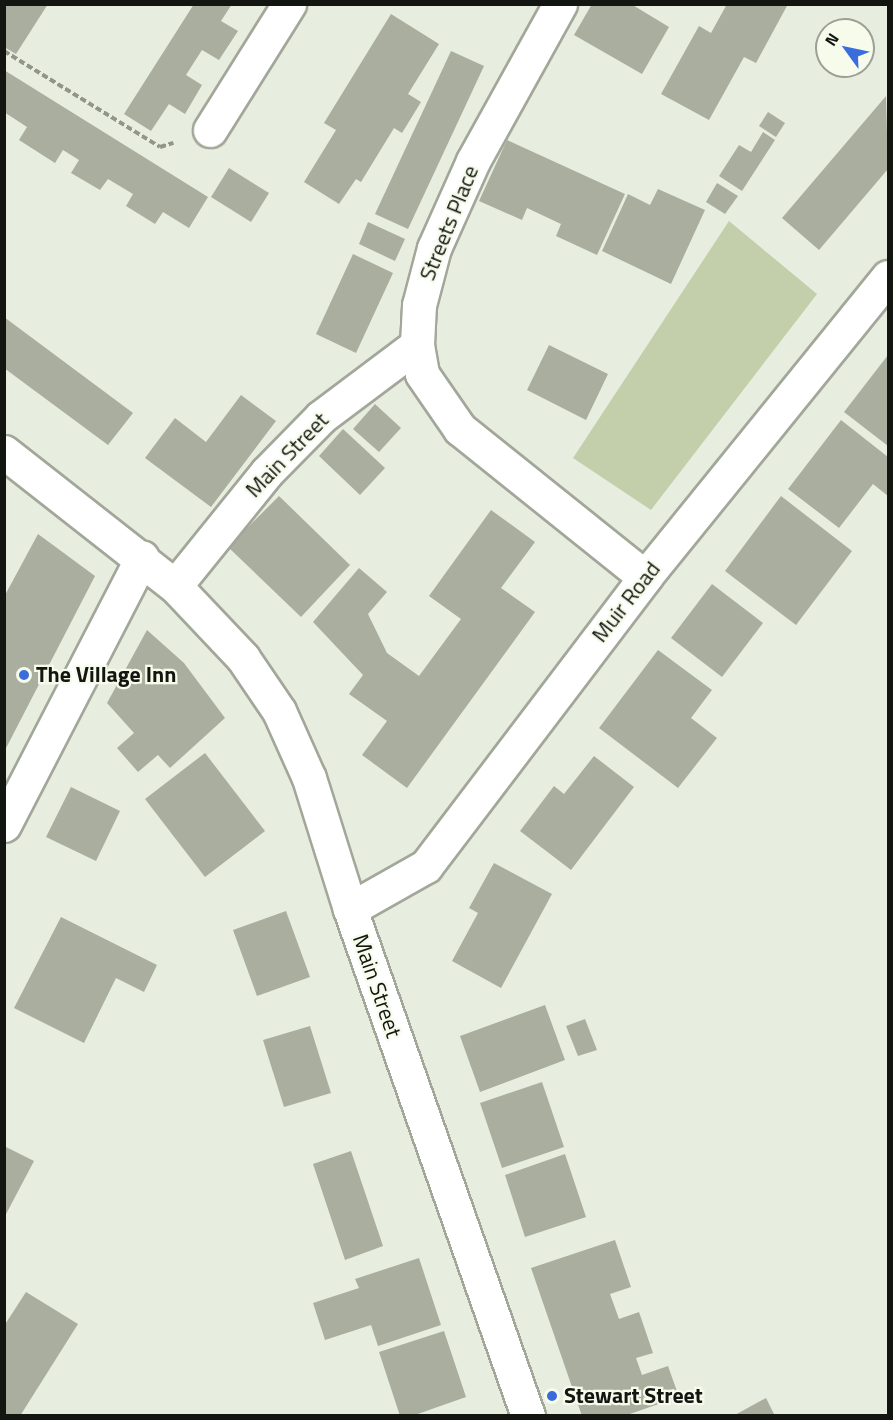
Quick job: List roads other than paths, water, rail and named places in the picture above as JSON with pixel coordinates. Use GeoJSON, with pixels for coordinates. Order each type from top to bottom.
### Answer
{"type":"FeatureCollection","features":[{"type":"Feature","properties":{"kind":"street"},"geometry":{"type":"LineString","coordinates":[[210,130],[289,4]]}},
{"type":"Feature","properties":{"kind":"street","name":"Streets Place"},"geometry":{"type":"LineString","coordinates":[[560,4],[473,161],[434,248],[419,304],[417,345],[422,374],[460,429],[645,578]]}},
{"type":"Feature","properties":{"kind":"street","name":"Muir Road"},"geometry":{"type":"LineString","coordinates":[[350,909],[426,866],[645,578],[888,277]]}},
{"type":"Feature","properties":{"kind":"street","name":"Main Street"},"geometry":{"type":"LineString","coordinates":[[175,586],[267,471],[321,417],[417,345]]}},
{"type":"Feature","properties":{"kind":"street","name":"Main Street"},"geometry":{"type":"LineString","coordinates":[[4,452],[175,586],[243,658],[279,711],[309,778],[350,909],[528,1416]]}},
{"type":"Feature","properties":{"kind":"street"},"geometry":{"type":"LineString","coordinates":[[4,825],[142,558]]}},
{"type":"Feature","properties":{"kind":"place","name":"The Village Inn"},"geometry":{"type":"Point","coordinates":[24,675]}},
{"type":"Feature","properties":{"kind":"place","name":"Stewart Street"},"geometry":{"type":"Point","coordinates":[552,1396]}}]}
